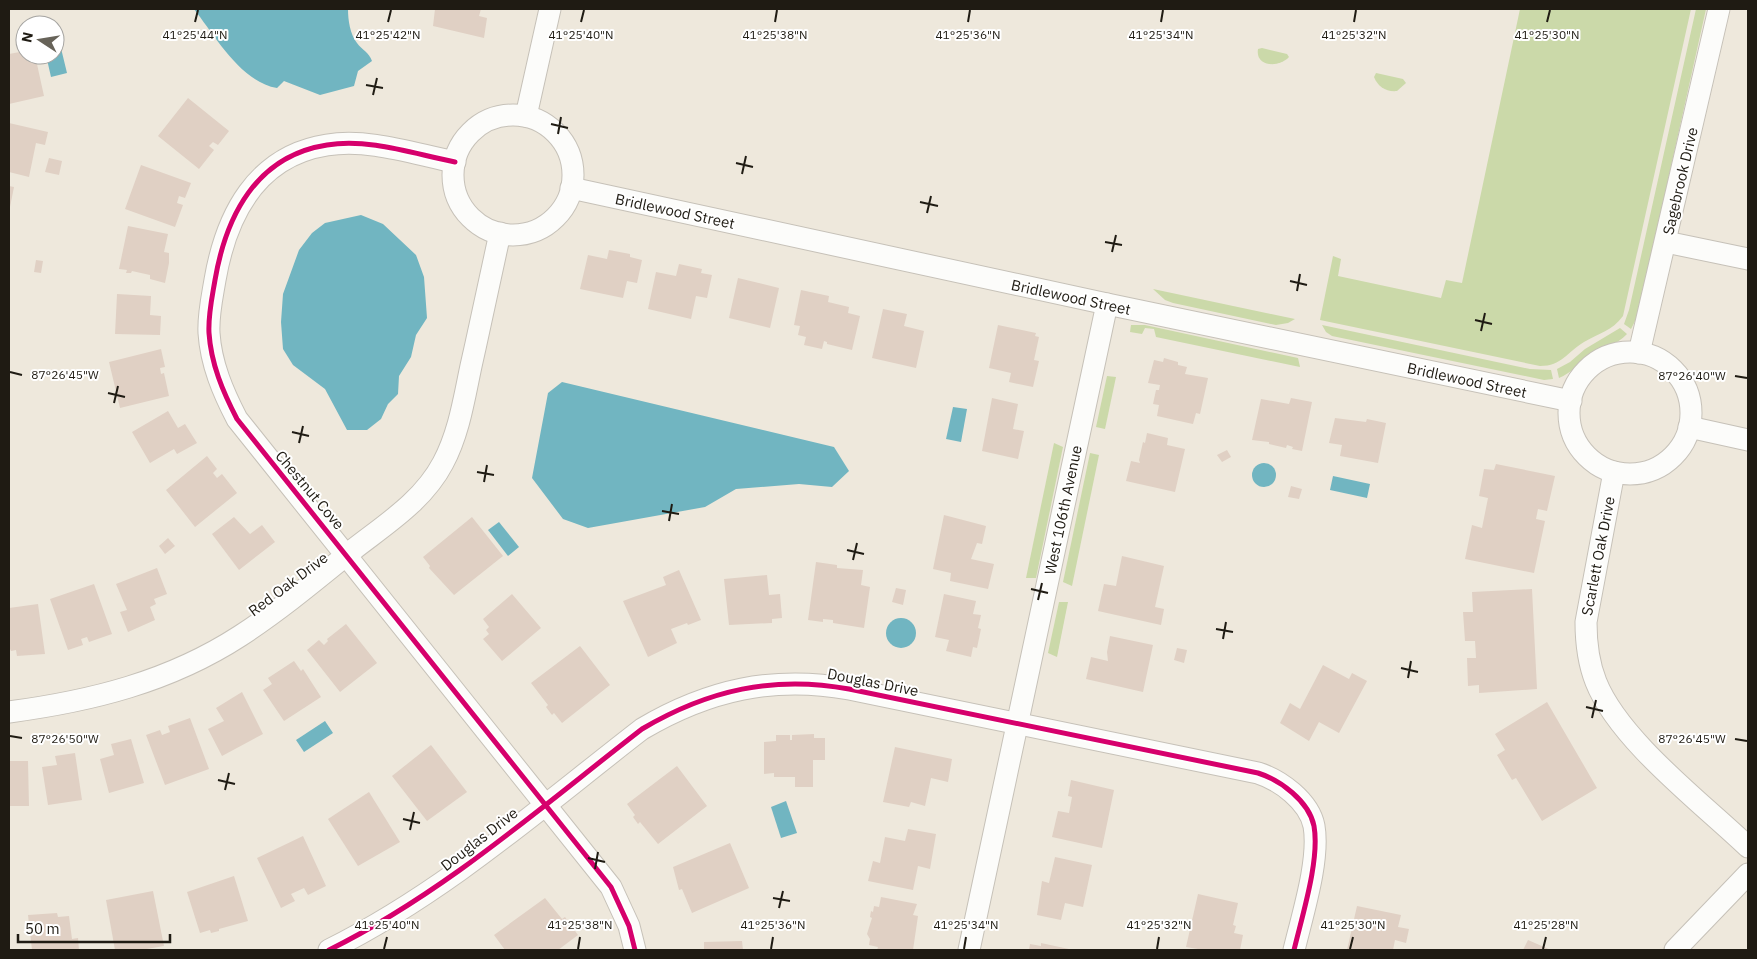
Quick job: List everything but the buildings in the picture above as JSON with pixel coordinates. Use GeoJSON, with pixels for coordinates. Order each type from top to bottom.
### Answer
{"type":"FeatureCollection","features":[{"type":"Feature","properties":{"kind":"street"},"geometry":{"type":"LineString","coordinates":[[526,116],[550,9]]}},
{"type":"Feature","properties":{"kind":"street","name":"Sagebrook Drive"},"geometry":{"type":"LineString","coordinates":[[1639,353],[1718,9]]}},
{"type":"Feature","properties":{"kind":"street"},"geometry":{"type":"LineString","coordinates":[[499,116],[526,116],[552,129],[564,143],[571,160],[572,188],[564,206],[545,226],[519,235],[500,233],[477,223],[465,210],[454,186],[455,162],[462,143],[482,124],[499,116]]}},
{"type":"Feature","properties":{"kind":"street","name":"Chestnut Cove"},"geometry":{"type":"LineString","coordinates":[[455,162],[348,142],[325,145],[298,153],[275,166],[240,203],[226,233],[210,304],[209,331],[213,360],[223,390],[237,419],[546,803],[611,887],[629,926],[635,950]]}},
{"type":"Feature","properties":{"kind":"street","name":"Bridlewood Street"},"geometry":{"type":"LineString","coordinates":[[572,188],[1571,402]]}},
{"type":"Feature","properties":{"kind":"street","name":"Red Oak Drive"},"geometry":{"type":"LineString","coordinates":[[9,712],[50,707],[106,694],[180,668],[250,629],[413,502],[429,484],[445,459],[457,430],[500,233]]}},
{"type":"Feature","properties":{"kind":"street"},"geometry":{"type":"LineString","coordinates":[[1666,242],[1748,259]]}},
{"type":"Feature","properties":{"kind":"street","name":"West 106th Avenue"},"geometry":{"type":"LineString","coordinates":[[969,950],[1107,304]]}},
{"type":"Feature","properties":{"kind":"street"},"geometry":{"type":"LineString","coordinates":[[1639,353],[1662,362],[1680,379],[1690,402],[1689,427],[1679,449],[1661,466],[1638,474],[1614,472],[1594,462],[1578,446],[1570,424],[1571,402],[1579,380],[1595,364],[1616,354],[1639,353]]}},
{"type":"Feature","properties":{"kind":"street"},"geometry":{"type":"LineString","coordinates":[[1689,427],[1748,440]]}},
{"type":"Feature","properties":{"kind":"street","name":"Scarlett Oak Drive"},"geometry":{"type":"LineString","coordinates":[[1614,472],[1586,622],[1586,645],[1596,683],[1615,716],[1641,746],[1748,847]]}},
{"type":"Feature","properties":{"kind":"street","name":"Douglas Drive"},"geometry":{"type":"LineString","coordinates":[[328,950],[387,920],[437,888],[642,729],[687,705],[727,691],[784,684],[826,685],[1258,773],[1275,779],[1298,798],[1313,823],[1316,843],[1294,950]]}},
{"type":"Feature","properties":{"kind":"street"},"geometry":{"type":"LineString","coordinates":[[1675,950],[1748,874]]}},
{"type":"Feature","properties":{"kind":"green space"},"geometry":{"type":"Polygon","coordinates":[[[1520,9],[1691,9],[1623,316],[1610,328],[1584,342],[1564,358],[1554,364],[1540,366],[1320,320],[1333,256],[1341,259],[1338,276],[1441,298],[1446,280],[1462,283],[1520,9]]]}},
{"type":"Feature","properties":{"kind":"green space"},"geometry":{"type":"Polygon","coordinates":[[[1696,9],[1706,9],[1638,315],[1631,329],[1624,324],[1629,310],[1696,9]]]}},
{"type":"Feature","properties":{"kind":"green space"},"geometry":{"type":"Polygon","coordinates":[[[1262,48],[1287,54],[1289,57],[1280,63],[1269,64],[1260,59],[1258,55],[1258,49],[1262,48]]]}},
{"type":"Feature","properties":{"kind":"green space"},"geometry":{"type":"Polygon","coordinates":[[[1376,73],[1403,79],[1406,83],[1397,91],[1386,90],[1376,81],[1374,77],[1376,73]]]}},
{"type":"Feature","properties":{"kind":"green space"},"geometry":{"type":"Polygon","coordinates":[[[1153,289],[1295,319],[1288,323],[1276,325],[1173,303],[1165,300],[1153,289]]]}},
{"type":"Feature","properties":{"kind":"green space"},"geometry":{"type":"Polygon","coordinates":[[[1131,325],[1145,325],[1298,358],[1300,367],[1156,337],[1154,329],[1145,328],[1142,334],[1130,332],[1131,325]]]}},
{"type":"Feature","properties":{"kind":"green space"},"geometry":{"type":"Polygon","coordinates":[[[1322,325],[1530,369],[1551,370],[1553,379],[1544,380],[1332,336],[1326,332],[1322,325]]]}},
{"type":"Feature","properties":{"kind":"green space"},"geometry":{"type":"Polygon","coordinates":[[[1620,328],[1627,334],[1623,338],[1594,354],[1559,378],[1557,369],[1620,328]]]}},
{"type":"Feature","properties":{"kind":"green space"},"geometry":{"type":"Polygon","coordinates":[[[1107,376],[1116,377],[1105,429],[1096,427],[1107,376]]]}},
{"type":"Feature","properties":{"kind":"green space"},"geometry":{"type":"Polygon","coordinates":[[[1054,443],[1063,447],[1036,578],[1026,578],[1054,443]]]}},
{"type":"Feature","properties":{"kind":"green space"},"geometry":{"type":"Polygon","coordinates":[[[1090,453],[1099,455],[1072,586],[1063,582],[1090,453]]]}},
{"type":"Feature","properties":{"kind":"green space"},"geometry":{"type":"Polygon","coordinates":[[[1059,602],[1068,602],[1057,657],[1048,653],[1059,602]]]}},
{"type":"Feature","properties":{"kind":"water"},"geometry":{"type":"Polygon","coordinates":[[[194,9],[348,9],[351,31],[357,43],[369,55],[372,61],[358,71],[354,86],[320,95],[284,81],[277,88],[264,84],[240,67],[194,9]]]}},
{"type":"Feature","properties":{"kind":"water"},"geometry":{"type":"Polygon","coordinates":[[[48,65],[65,65],[67,73],[51,77],[48,65]]]}},
{"type":"Feature","properties":{"kind":"water"},"geometry":{"type":"Polygon","coordinates":[[[361,215],[383,224],[416,255],[424,277],[427,318],[416,335],[411,357],[399,376],[398,394],[388,404],[381,419],[367,430],[347,430],[325,389],[293,365],[283,349],[281,322],[283,294],[299,250],[312,233],[325,223],[361,215]]]}},
{"type":"Feature","properties":{"kind":"water"},"geometry":{"type":"Polygon","coordinates":[[[562,382],[834,447],[849,471],[832,487],[799,484],[736,489],[705,507],[588,528],[563,519],[532,478],[548,393],[562,382]]]}},
{"type":"Feature","properties":{"kind":"water"},"geometry":{"type":"Polygon","coordinates":[[[953,407],[967,409],[961,442],[946,439],[953,407]]]}},
{"type":"Feature","properties":{"kind":"water"},"geometry":{"type":"Polygon","coordinates":[[[1264,463],[1273,466],[1276,475],[1273,484],[1264,487],[1255,484],[1252,475],[1255,466],[1264,463]]]}},
{"type":"Feature","properties":{"kind":"water"},"geometry":{"type":"Polygon","coordinates":[[[1333,476],[1370,484],[1367,498],[1330,490],[1333,476]]]}},
{"type":"Feature","properties":{"kind":"water"},"geometry":{"type":"Polygon","coordinates":[[[499,522],[519,547],[508,556],[488,530],[499,522]]]}},
{"type":"Feature","properties":{"kind":"water"},"geometry":{"type":"Polygon","coordinates":[[[901,618],[907,619],[915,627],[915,639],[907,647],[901,648],[895,647],[887,639],[886,633],[887,627],[895,619],[901,618]]]}},
{"type":"Feature","properties":{"kind":"water"},"geometry":{"type":"Polygon","coordinates":[[[325,721],[333,733],[304,752],[296,740],[325,721]]]}},
{"type":"Feature","properties":{"kind":"water"},"geometry":{"type":"Polygon","coordinates":[[[786,801],[797,833],[781,838],[771,807],[786,801]]]}},
{"type":"Feature","properties":{"kind":"cycle path"},"geometry":{"type":"LineString","coordinates":[[455,162],[375,145],[343,143],[302,151],[281,162],[263,176],[248,193],[237,212],[227,233],[220,256],[209,320],[212,356],[223,388],[237,419],[611,887],[629,926],[635,950]]}},
{"type":"Feature","properties":{"kind":"cycle path"},"geometry":{"type":"LineString","coordinates":[[329,950],[371,927],[452,876],[642,729],[692,704],[717,696],[742,689],[794,684],[849,689],[1267,776],[1284,786],[1300,800],[1311,817],[1314,826],[1315,855],[1294,950]]}}]}
